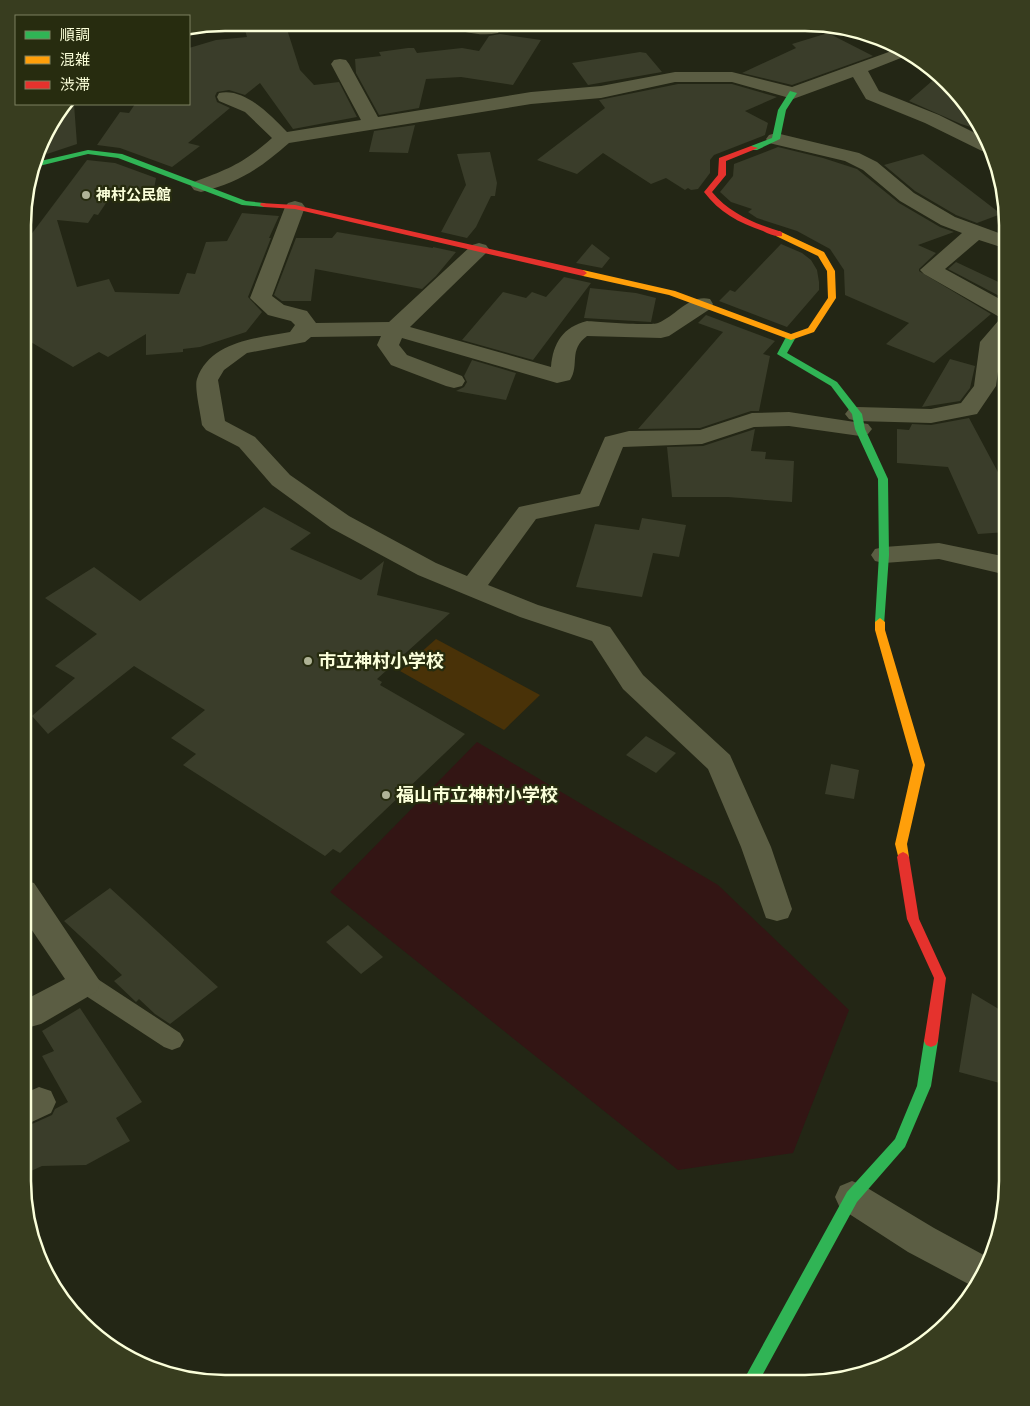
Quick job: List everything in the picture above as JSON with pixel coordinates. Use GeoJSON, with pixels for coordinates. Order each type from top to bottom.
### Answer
{"type":"FeatureCollection","features":[{"type":"Feature","properties":{"kind":"street"},"geometry":{"type":"LineString","coordinates":[[201,186],[235,174],[256,162],[283,138],[532,98],[601,92],[675,77],[732,77],[793,93],[897,54]]}},
{"type":"Feature","properties":{"kind":"street"},"geometry":{"type":"LineString","coordinates":[[340,64],[374,124]]}},
{"type":"Feature","properties":{"kind":"street"},"geometry":{"type":"LineString","coordinates":[[858,69],[872,94],[980,142]]}},
{"type":"Feature","properties":{"kind":"street"},"geometry":{"type":"LineString","coordinates":[[776,139],[782,110],[793,93]]}},
{"type":"Feature","properties":{"kind":"street"},"geometry":{"type":"LineString","coordinates":[[226,97],[252,108],[283,138]]}},
{"type":"Feature","properties":{"kind":"street"},"geometry":{"type":"LineString","coordinates":[[42,164],[88,152],[119,156],[245,203],[295,207],[672,293],[791,337],[810,330],[832,298],[831,271],[821,254],[789,237],[749,224],[714,201],[708,192],[722,175],[722,160],[776,139],[852,157],[870,166],[908,197],[948,221],[999,240]]}},
{"type":"Feature","properties":{"kind":"street"},"geometry":{"type":"LineString","coordinates":[[295,207],[261,298],[276,310],[299,316],[306,324],[305,330],[297,337],[240,348],[215,366],[207,380],[214,425],[247,442],[281,480],[340,522],[427,568],[472,588],[529,612],[600,634],[633,682],[720,762],[756,847],[777,909]]}},
{"type":"Feature","properties":{"kind":"street"},"geometry":{"type":"LineString","coordinates":[[976,232],[931,270],[999,307]]}},
{"type":"Feature","properties":{"kind":"street"},"geometry":{"type":"LineString","coordinates":[[454,381],[399,360],[388,345],[395,329],[479,249]]}},
{"type":"Feature","properties":{"kind":"street"},"geometry":{"type":"LineString","coordinates":[[305,330],[395,329],[557,376],[562,375],[562,352],[577,332],[587,328],[661,331],[702,304]]}},
{"type":"Feature","properties":{"kind":"street"},"geometry":{"type":"LineString","coordinates":[[472,588],[528,513],[590,500],[613,442],[629,438],[702,437],[752,420],[789,418],[859,422],[930,416],[969,409],[985,386],[991,342],[999,334]]}},
{"type":"Feature","properties":{"kind":"street"},"geometry":{"type":"LineString","coordinates":[[754,1375],[852,1197],[900,1143],[924,1086],[940,978],[912,919],[901,844],[919,766],[880,630],[884,555],[882,479],[859,422],[834,384],[782,354],[791,337]]}},
{"type":"Feature","properties":{"kind":"street"},"geometry":{"type":"LineString","coordinates":[[884,555],[938,550],[999,564]]}},
{"type":"Feature","properties":{"kind":"street"},"geometry":{"type":"LineString","coordinates":[[31,904],[85,983],[31,1013]]}},
{"type":"Feature","properties":{"kind":"street"},"geometry":{"type":"LineString","coordinates":[[852,1197],[921,1240],[977,1271]]}},
{"type":"Feature","properties":{"kind":"lane"},"geometry":{"type":"LineString","coordinates":[[85,983],[172,1040]]}},
{"type":"Feature","properties":{"kind":"shaded area"},"geometry":{"type":"Polygon","coordinates":[[[436,639],[540,695],[504,730],[400,671],[436,639]]]}},
{"type":"Feature","properties":{"kind":"shaded area"},"geometry":{"type":"Polygon","coordinates":[[[477,742],[718,885],[849,1010],[793,1153],[678,1170],[330,892],[477,742]]]}},
{"type":"Feature","properties":{"kind":"building"},"geometry":{"type":"Polygon","coordinates":[[[245,31],[288,31],[300,70],[314,85],[339,82],[357,117],[293,129],[260,83],[245,95],[229,90],[217,92],[215,96],[217,102],[230,108],[188,143],[200,146],[172,167],[120,148],[97,145],[120,112],[129,113],[134,105],[190,105],[190,48],[216,40],[247,37],[245,31]]]}},
{"type":"Feature","properties":{"kind":"building"},"geometry":{"type":"Polygon","coordinates":[[[828,33],[873,56],[792,85],[742,73],[796,48],[792,44],[828,33]]]}},
{"type":"Feature","properties":{"kind":"building"},"geometry":{"type":"Polygon","coordinates":[[[500,34],[541,40],[513,85],[461,77],[426,79],[419,108],[379,115],[356,73],[355,59],[381,56],[379,52],[408,48],[414,48],[417,53],[462,48],[479,51],[489,36],[500,34]]]}},
{"type":"Feature","properties":{"kind":"building"},"geometry":{"type":"Polygon","coordinates":[[[640,52],[646,53],[662,72],[588,85],[572,63],[640,52]]]}},
{"type":"Feature","properties":{"kind":"building"},"geometry":{"type":"Polygon","coordinates":[[[934,80],[951,97],[973,128],[961,124],[909,101],[934,80]]]}},
{"type":"Feature","properties":{"kind":"building"},"geometry":{"type":"Polygon","coordinates":[[[678,84],[732,84],[777,97],[745,111],[768,123],[765,135],[714,155],[710,160],[710,173],[698,189],[691,190],[688,188],[685,190],[666,178],[651,184],[603,153],[577,174],[537,160],[605,108],[599,100],[678,84]]]}},
{"type":"Feature","properties":{"kind":"building"},"geometry":{"type":"Polygon","coordinates":[[[73,105],[74,105],[77,144],[45,155],[57,128],[73,105]]]}},
{"type":"Feature","properties":{"kind":"building"},"geometry":{"type":"Polygon","coordinates":[[[415,125],[408,153],[369,152],[374,131],[415,125]]]}},
{"type":"Feature","properties":{"kind":"building"},"geometry":{"type":"Polygon","coordinates":[[[778,147],[857,169],[899,203],[940,227],[954,232],[918,245],[936,253],[919,271],[991,314],[934,363],[886,344],[909,323],[845,295],[844,270],[830,249],[797,231],[757,218],[748,212],[752,209],[731,202],[720,192],[733,176],[734,164],[778,147]]]}},
{"type":"Feature","properties":{"kind":"building"},"geometry":{"type":"Polygon","coordinates":[[[490,152],[497,183],[495,196],[491,196],[476,227],[467,238],[441,232],[466,185],[457,154],[490,152]]]}},
{"type":"Feature","properties":{"kind":"building"},"geometry":{"type":"Polygon","coordinates":[[[923,154],[998,212],[998,215],[977,223],[956,215],[915,191],[884,165],[923,154]]]}},
{"type":"Feature","properties":{"kind":"building"},"geometry":{"type":"Polygon","coordinates":[[[87,160],[115,163],[156,178],[154,189],[141,191],[141,195],[122,196],[121,200],[108,200],[98,215],[94,214],[88,223],[57,220],[77,287],[109,279],[115,292],[179,294],[187,273],[195,274],[206,242],[227,241],[242,213],[279,216],[248,297],[262,312],[246,332],[200,347],[183,349],[183,352],[146,355],[146,334],[108,357],[99,352],[73,367],[31,342],[31,235],[87,160]]]}},
{"type":"Feature","properties":{"kind":"building"},"geometry":{"type":"Polygon","coordinates":[[[337,232],[456,252],[436,276],[422,289],[315,269],[311,301],[282,301],[274,295],[296,238],[332,238],[337,232]]]}},
{"type":"Feature","properties":{"kind":"building"},"geometry":{"type":"Polygon","coordinates":[[[592,244],[610,258],[602,268],[576,263],[592,244]]]}},
{"type":"Feature","properties":{"kind":"building"},"geometry":{"type":"Polygon","coordinates":[[[781,244],[802,253],[811,260],[817,270],[819,282],[819,290],[787,327],[719,301],[730,290],[735,292],[781,244]]]}},
{"type":"Feature","properties":{"kind":"building"},"geometry":{"type":"Polygon","coordinates":[[[956,262],[999,282],[999,296],[948,269],[956,262]]]}},
{"type":"Feature","properties":{"kind":"building"},"geometry":{"type":"Polygon","coordinates":[[[564,277],[591,283],[533,360],[462,340],[503,292],[526,298],[532,292],[546,297],[564,277]]]}},
{"type":"Feature","properties":{"kind":"building"},"geometry":{"type":"Polygon","coordinates":[[[590,288],[636,293],[656,298],[651,322],[584,318],[590,288]]]}},
{"type":"Feature","properties":{"kind":"building"},"geometry":{"type":"Polygon","coordinates":[[[706,315],[775,341],[763,354],[770,356],[759,411],[751,411],[700,428],[638,429],[723,332],[698,323],[706,315]]]}},
{"type":"Feature","properties":{"kind":"building"},"geometry":{"type":"Polygon","coordinates":[[[950,359],[975,366],[970,388],[960,401],[922,407],[950,359]]]}},
{"type":"Feature","properties":{"kind":"building"},"geometry":{"type":"Polygon","coordinates":[[[472,360],[516,373],[506,400],[456,391],[464,387],[467,382],[464,376],[472,360]]]}},
{"type":"Feature","properties":{"kind":"building"},"geometry":{"type":"Polygon","coordinates":[[[969,418],[999,474],[999,533],[978,534],[948,467],[897,463],[897,429],[909,430],[912,424],[931,425],[969,418]]]}},
{"type":"Feature","properties":{"kind":"building"},"geometry":{"type":"Polygon","coordinates":[[[755,429],[751,451],[766,452],[765,459],[794,461],[792,502],[728,497],[672,497],[667,447],[703,446],[755,429]]]}},
{"type":"Feature","properties":{"kind":"building"},"geometry":{"type":"Polygon","coordinates":[[[264,507],[311,533],[290,549],[361,580],[384,561],[377,595],[450,613],[377,679],[382,682],[380,685],[465,734],[340,853],[333,849],[325,856],[183,765],[196,754],[171,738],[205,710],[134,666],[48,734],[32,716],[75,678],[55,666],[97,634],[45,598],[94,567],[140,601],[264,507]]]}},
{"type":"Feature","properties":{"kind":"building"},"geometry":{"type":"Polygon","coordinates":[[[642,518],[686,525],[679,557],[653,553],[642,597],[576,587],[595,524],[639,530],[642,518]]]}},
{"type":"Feature","properties":{"kind":"building"},"geometry":{"type":"Polygon","coordinates":[[[646,736],[676,753],[656,773],[626,755],[646,736]]]}},
{"type":"Feature","properties":{"kind":"building"},"geometry":{"type":"Polygon","coordinates":[[[831,764],[859,770],[854,799],[825,794],[831,764]]]}},
{"type":"Feature","properties":{"kind":"building"},"geometry":{"type":"Polygon","coordinates":[[[110,888],[218,987],[170,1024],[155,1014],[139,999],[136,1002],[114,981],[122,975],[64,921],[110,888]]]}},
{"type":"Feature","properties":{"kind":"building"},"geometry":{"type":"Polygon","coordinates":[[[348,925],[383,957],[361,974],[326,942],[348,925]]]}},
{"type":"Feature","properties":{"kind":"building"},"geometry":{"type":"Polygon","coordinates":[[[972,993],[999,1009],[999,1083],[959,1072],[972,993]]]}},
{"type":"Feature","properties":{"kind":"building"},"geometry":{"type":"Polygon","coordinates":[[[80,1008],[142,1102],[116,1118],[130,1141],[86,1165],[42,1166],[31,1171],[31,1124],[52,1115],[55,1109],[68,1102],[42,1056],[54,1051],[42,1031],[80,1008]]]}},
{"type":"Feature","properties":{"kind":"traffic: fast"},"geometry":{"type":"LineString","coordinates":[[754,148],[776,139],[782,110],[793,93]]}},
{"type":"Feature","properties":{"kind":"traffic: fast"},"geometry":{"type":"LineString","coordinates":[[42,163],[88,152],[119,156],[245,203],[264,205]]}},
{"type":"Feature","properties":{"kind":"traffic: fast"},"geometry":{"type":"LineString","coordinates":[[791,337],[782,354],[834,384],[857,414],[860,429],[883,479],[884,555],[880,622]]}},
{"type":"Feature","properties":{"kind":"traffic: fast"},"geometry":{"type":"LineString","coordinates":[[754,1375],[852,1197],[900,1143],[924,1086],[931,1041]]}},
{"type":"Feature","properties":{"kind":"traffic: slow"},"geometry":{"type":"LineString","coordinates":[[583,273],[672,293],[791,337],[811,330],[832,298],[831,271],[821,254],[779,234]]}},
{"type":"Feature","properties":{"kind":"traffic: slow"},"geometry":{"type":"LineString","coordinates":[[880,622],[880,630],[919,765],[901,844],[903,857]]}},
{"type":"Feature","properties":{"kind":"traffic: jam"},"geometry":{"type":"LineString","coordinates":[[754,148],[722,160],[722,175],[708,192],[722,207],[740,219],[779,234]]}},
{"type":"Feature","properties":{"kind":"traffic: jam"},"geometry":{"type":"LineString","coordinates":[[264,205],[295,207],[583,273]]}},
{"type":"Feature","properties":{"kind":"traffic: jam"},"geometry":{"type":"LineString","coordinates":[[903,857],[913,919],[940,978],[931,1041]]}},
{"type":"Feature","properties":{"kind":"place","name":"神村公民館"},"geometry":{"type":"Point","coordinates":[86,195]}},
{"type":"Feature","properties":{"kind":"place","name":"市立神村小学校"},"geometry":{"type":"Point","coordinates":[308,661]}},
{"type":"Feature","properties":{"kind":"place","name":"福山市立神村小学校"},"geometry":{"type":"Point","coordinates":[386,795]}}]}
